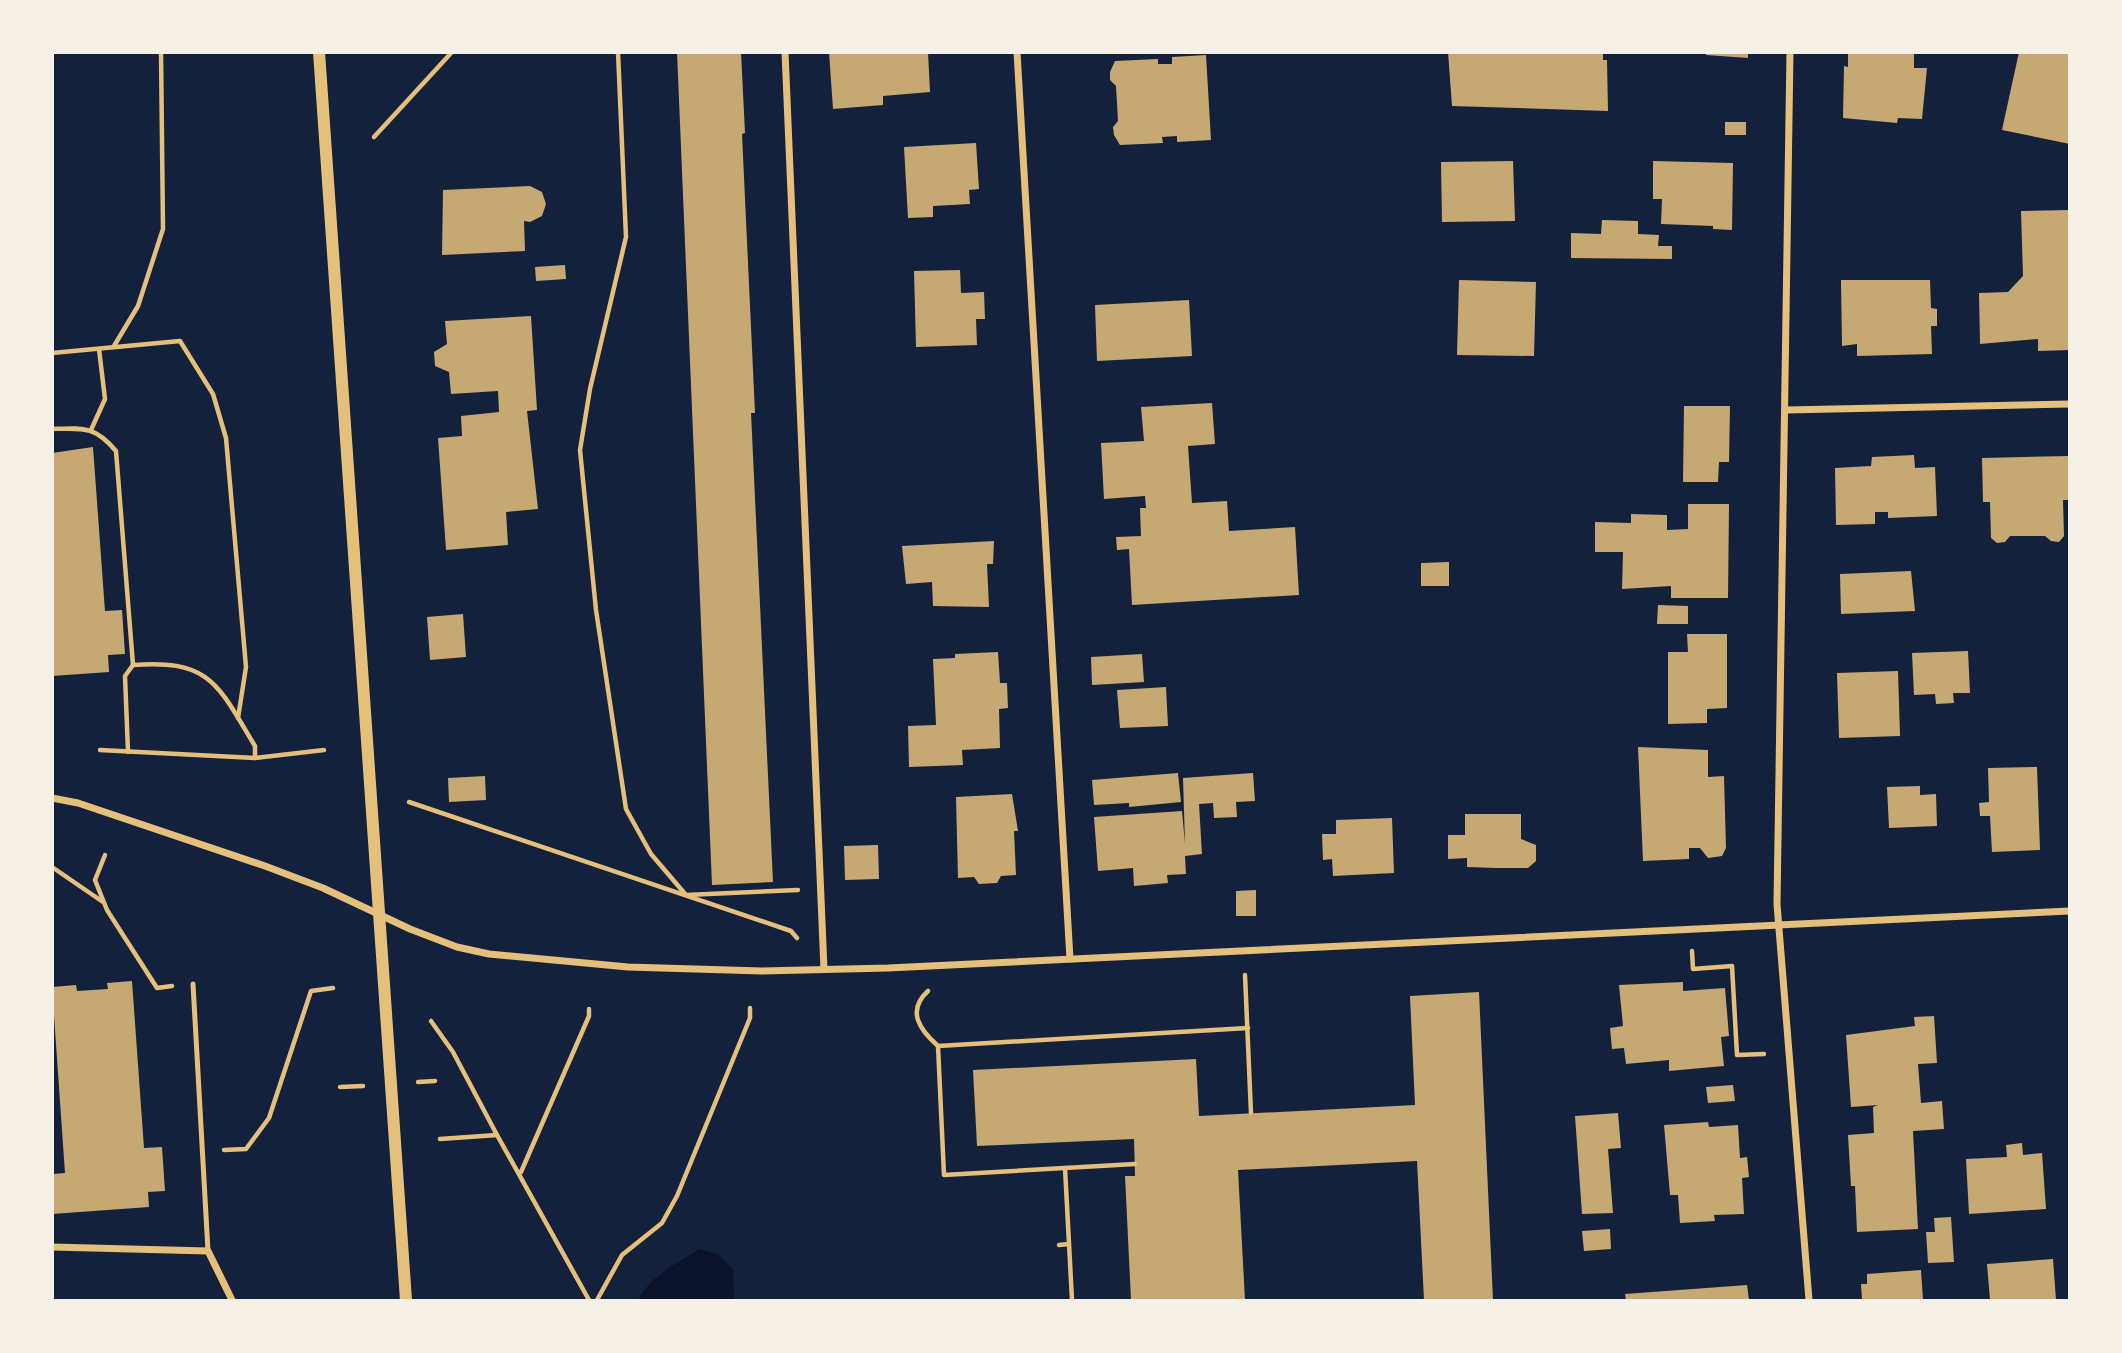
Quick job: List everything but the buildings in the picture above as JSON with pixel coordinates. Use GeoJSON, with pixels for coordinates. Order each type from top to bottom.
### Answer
{"type":"FeatureCollection","features":[{"type":"Feature","properties":{"kind":"street"},"geometry":{"type":"LineString","coordinates":[[319,52],[406,1300]]}},
{"type":"Feature","properties":{"kind":"street"},"geometry":{"type":"LineString","coordinates":[[785,52],[824,969]]}},
{"type":"Feature","properties":{"kind":"street"},"geometry":{"type":"LineString","coordinates":[[1017,52],[1070,959]]}},
{"type":"Feature","properties":{"kind":"street"},"geometry":{"type":"LineString","coordinates":[[1790,52],[1779,927],[1809,1300]]}},
{"type":"Feature","properties":{"kind":"street"},"geometry":{"type":"LineString","coordinates":[[1786,410],[2070,404]]}},
{"type":"Feature","properties":{"kind":"street"},"geometry":{"type":"LineString","coordinates":[[52,798],[78,803],[265,866],[323,888],[381,917],[457,947],[554,962],[762,971],[888,968],[2070,911]]}},
{"type":"Feature","properties":{"kind":"street"},"geometry":{"type":"LineString","coordinates":[[52,1247],[208,1251],[232,1300]]}},
{"type":"Feature","properties":{"kind":"lane"},"geometry":{"type":"LineString","coordinates":[[193,984],[208,1251]]}},
{"type":"Feature","properties":{"kind":"path"},"geometry":{"type":"LineString","coordinates":[[113,347],[138,306],[163,229],[161,52]]}},
{"type":"Feature","properties":{"kind":"path"},"geometry":{"type":"LineString","coordinates":[[374,137],[452,52]]}},
{"type":"Feature","properties":{"kind":"path"},"geometry":{"type":"LineString","coordinates":[[618,52],[626,237],[590,389],[580,450],[596,610],[626,809],[651,853],[686,895]]}},
{"type":"Feature","properties":{"kind":"path"},"geometry":{"type":"LineString","coordinates":[[52,353],[180,341],[213,394],[226,438],[246,667],[238,718]]}},
{"type":"Feature","properties":{"kind":"path"},"geometry":{"type":"LineString","coordinates":[[91,430],[105,398],[99,349]]}},
{"type":"Feature","properties":{"kind":"path"},"geometry":{"type":"LineString","coordinates":[[52,429],[91,430],[102,435],[116,451],[133,665],[125,676],[128,752]]}},
{"type":"Feature","properties":{"kind":"path"},"geometry":{"type":"LineString","coordinates":[[133,665],[165,663],[194,669],[210,680],[255,746],[255,758]]}},
{"type":"Feature","properties":{"kind":"path"},"geometry":{"type":"LineString","coordinates":[[100,750],[255,758],[324,750]]}},
{"type":"Feature","properties":{"kind":"path"},"geometry":{"type":"LineString","coordinates":[[409,802],[791,931],[805,946]]}},
{"type":"Feature","properties":{"kind":"path"},"geometry":{"type":"LineString","coordinates":[[105,855],[95,880],[104,902],[157,988]]}},
{"type":"Feature","properties":{"kind":"path"},"geometry":{"type":"LineString","coordinates":[[52,867],[104,902]]}},
{"type":"Feature","properties":{"kind":"path"},"geometry":{"type":"LineString","coordinates":[[686,895],[803,890]]}},
{"type":"Feature","properties":{"kind":"path"},"geometry":{"type":"LineString","coordinates":[[1692,950],[1693,969],[1732,966],[1737,1055],[1766,1054]]}},
{"type":"Feature","properties":{"kind":"path"},"geometry":{"type":"LineString","coordinates":[[1244,971],[1251,1113]]}},
{"type":"Feature","properties":{"kind":"path"},"geometry":{"type":"LineString","coordinates":[[934,986],[918,1004],[916,1019],[922,1031],[938,1046],[944,1175],[1135,1164]]}},
{"type":"Feature","properties":{"kind":"path"},"geometry":{"type":"LineString","coordinates":[[246,1149],[269,1118],[311,991],[333,988]]}},
{"type":"Feature","properties":{"kind":"path"},"geometry":{"type":"LineString","coordinates":[[520,1173],[589,1016],[589,1009]]}},
{"type":"Feature","properties":{"kind":"path"},"geometry":{"type":"LineString","coordinates":[[597,1300],[622,1255],[663,1223],[677,1196],[750,1018],[750,1009]]}},
{"type":"Feature","properties":{"kind":"path"},"geometry":{"type":"LineString","coordinates":[[431,1021],[453,1052],[589,1300]]}},
{"type":"Feature","properties":{"kind":"path"},"geometry":{"type":"LineString","coordinates":[[938,1046],[1248,1028]]}},
{"type":"Feature","properties":{"kind":"path"},"geometry":{"type":"LineString","coordinates":[[440,1139],[497,1135]]}},
{"type":"Feature","properties":{"kind":"path"},"geometry":{"type":"LineString","coordinates":[[1065,1168],[1072,1300]]}},
{"type":"Feature","properties":{"kind":"path"},"geometry":{"type":"LineString","coordinates":[[1059,1245],[1069,1244]]}},
{"type":"Feature","properties":{"kind":"water"},"geometry":{"type":"Polygon","coordinates":[[[700,1249],[717,1254],[733,1269],[734,1300],[638,1300],[657,1277],[700,1249]]]}}]}
